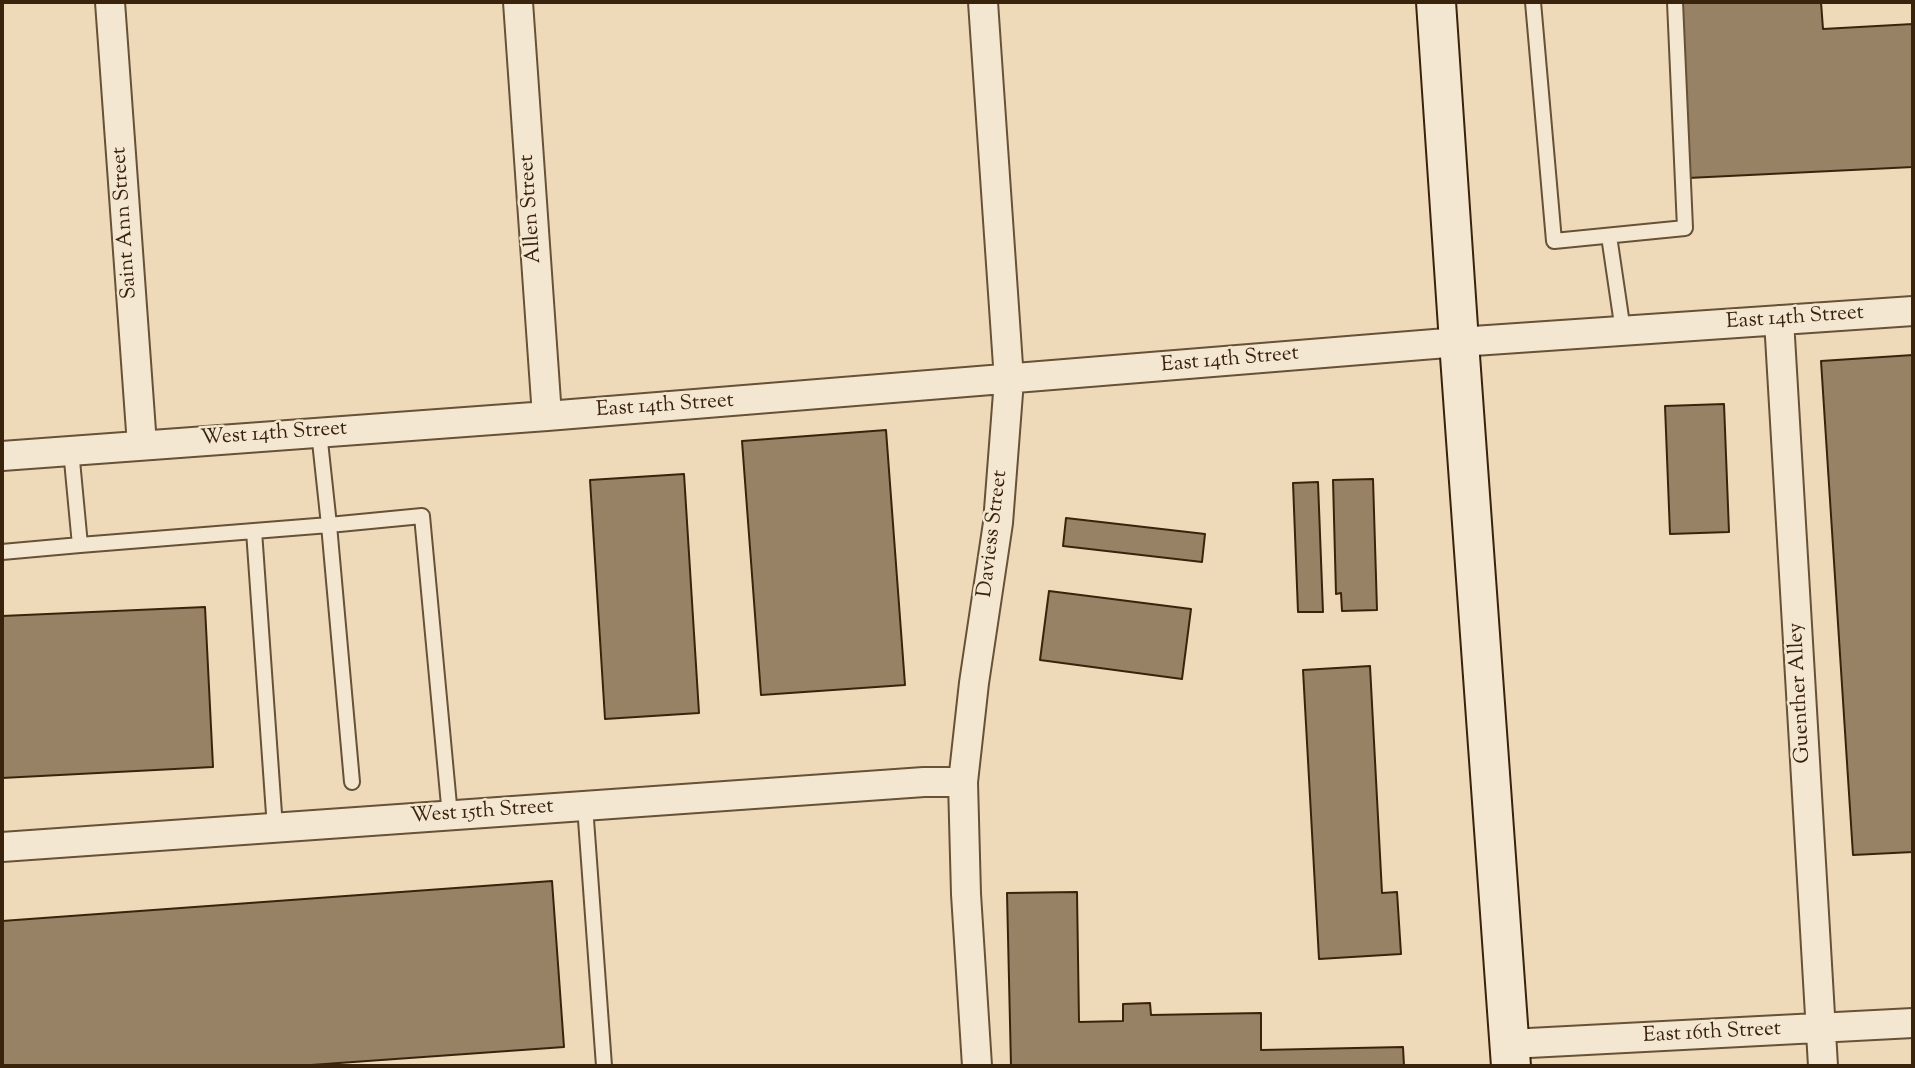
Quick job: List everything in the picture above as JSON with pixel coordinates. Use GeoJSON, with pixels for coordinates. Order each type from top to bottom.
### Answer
{"type":"FeatureCollection","features":[{"type":"Feature","properties":{"kind":"street","name":"Saint Ann Street"},"geometry":{"type":"LineString","coordinates":[[110,2],[142,445]]}},
{"type":"Feature","properties":{"kind":"street","name":"Allen Street"},"geometry":{"type":"LineString","coordinates":[[517,2],[547,416]]}},
{"type":"Feature","properties":{"kind":"street","name":"Daviess Street"},"geometry":{"type":"LineString","coordinates":[[977,1066],[962,782],[998,523],[1009,380],[983,2]]}},
{"type":"Feature","properties":{"kind":"street"},"geometry":{"type":"LineString","coordinates":[[1436,2],[1511,1055]]}},
{"type":"Feature","properties":{"kind":"street","name":"East 14th Street"},"geometry":{"type":"LineString","coordinates":[[547,416],[1459,342],[1913,311]]}},
{"type":"Feature","properties":{"kind":"street","name":"Guenther Alley"},"geometry":{"type":"LineString","coordinates":[[1779,320],[1823,1066]]}},
{"type":"Feature","properties":{"kind":"street","name":"West 14th Street"},"geometry":{"type":"LineString","coordinates":[[2,456],[547,416]]}},
{"type":"Feature","properties":{"kind":"street","name":"West 15th Street"},"geometry":{"type":"LineString","coordinates":[[2,847],[924,782],[962,782]]}},
{"type":"Feature","properties":{"kind":"street","name":"East 16th Street"},"geometry":{"type":"LineString","coordinates":[[1511,1055],[1913,1023]]}},
{"type":"Feature","properties":{"kind":"lane"},"geometry":{"type":"LineString","coordinates":[[1533,2],[1554,242],[1685,228],[1675,2]]}},
{"type":"Feature","properties":{"kind":"lane"},"geometry":{"type":"LineString","coordinates":[[1609,236],[1623,331]]}},
{"type":"Feature","properties":{"kind":"lane"},"geometry":{"type":"LineString","coordinates":[[319,432],[352,782]]}},
{"type":"Feature","properties":{"kind":"lane"},"geometry":{"type":"LineString","coordinates":[[71,450],[80,545]]}},
{"type":"Feature","properties":{"kind":"lane"},"geometry":{"type":"LineString","coordinates":[[2,551],[422,516],[450,816]]}},
{"type":"Feature","properties":{"kind":"lane"},"geometry":{"type":"LineString","coordinates":[[254,531],[275,828]]}},
{"type":"Feature","properties":{"kind":"lane"},"geometry":{"type":"LineString","coordinates":[[585,806],[604,1066]]}},
{"type":"Feature","properties":{"kind":"building"},"geometry":{"type":"Polygon","coordinates":[[[1679,2],[1821,2],[1823,29],[1913,24],[1913,167],[1688,178],[1679,2]]]}},
{"type":"Feature","properties":{"kind":"building"},"geometry":{"type":"Polygon","coordinates":[[[1913,355],[1913,852],[1853,855],[1821,361],[1913,355]]]}},
{"type":"Feature","properties":{"kind":"building"},"geometry":{"type":"Polygon","coordinates":[[[1724,404],[1729,532],[1670,534],[1665,406],[1724,404]]]}},
{"type":"Feature","properties":{"kind":"building"},"geometry":{"type":"Polygon","coordinates":[[[886,430],[905,685],[761,695],[742,441],[886,430]]]}},
{"type":"Feature","properties":{"kind":"building"},"geometry":{"type":"Polygon","coordinates":[[[684,474],[699,713],[605,719],[590,480],[684,474]]]}},
{"type":"Feature","properties":{"kind":"building"},"geometry":{"type":"Polygon","coordinates":[[[1373,479],[1377,610],[1342,611],[1341,593],[1336,594],[1333,480],[1373,479]]]}},
{"type":"Feature","properties":{"kind":"building"},"geometry":{"type":"Polygon","coordinates":[[[1318,482],[1323,612],[1298,612],[1293,483],[1318,482]]]}},
{"type":"Feature","properties":{"kind":"building"},"geometry":{"type":"Polygon","coordinates":[[[1066,518],[1205,534],[1202,562],[1063,546],[1066,518]]]}},
{"type":"Feature","properties":{"kind":"building"},"geometry":{"type":"Polygon","coordinates":[[[1049,591],[1191,609],[1182,679],[1040,660],[1049,591]]]}},
{"type":"Feature","properties":{"kind":"building"},"geometry":{"type":"Polygon","coordinates":[[[205,607],[213,767],[2,778],[2,616],[205,607]]]}},
{"type":"Feature","properties":{"kind":"building"},"geometry":{"type":"Polygon","coordinates":[[[1370,666],[1382,893],[1397,892],[1401,954],[1319,959],[1303,670],[1370,666]]]}},
{"type":"Feature","properties":{"kind":"building"},"geometry":{"type":"Polygon","coordinates":[[[552,881],[564,1047],[297,1066],[2,1066],[2,921],[552,881]]]}},
{"type":"Feature","properties":{"kind":"building"},"geometry":{"type":"Polygon","coordinates":[[[1077,892],[1079,1022],[1123,1021],[1123,1004],[1150,1003],[1151,1015],[1261,1013],[1261,1050],[1403,1047],[1404,1066],[1011,1066],[1007,893],[1077,892]]]}}]}
